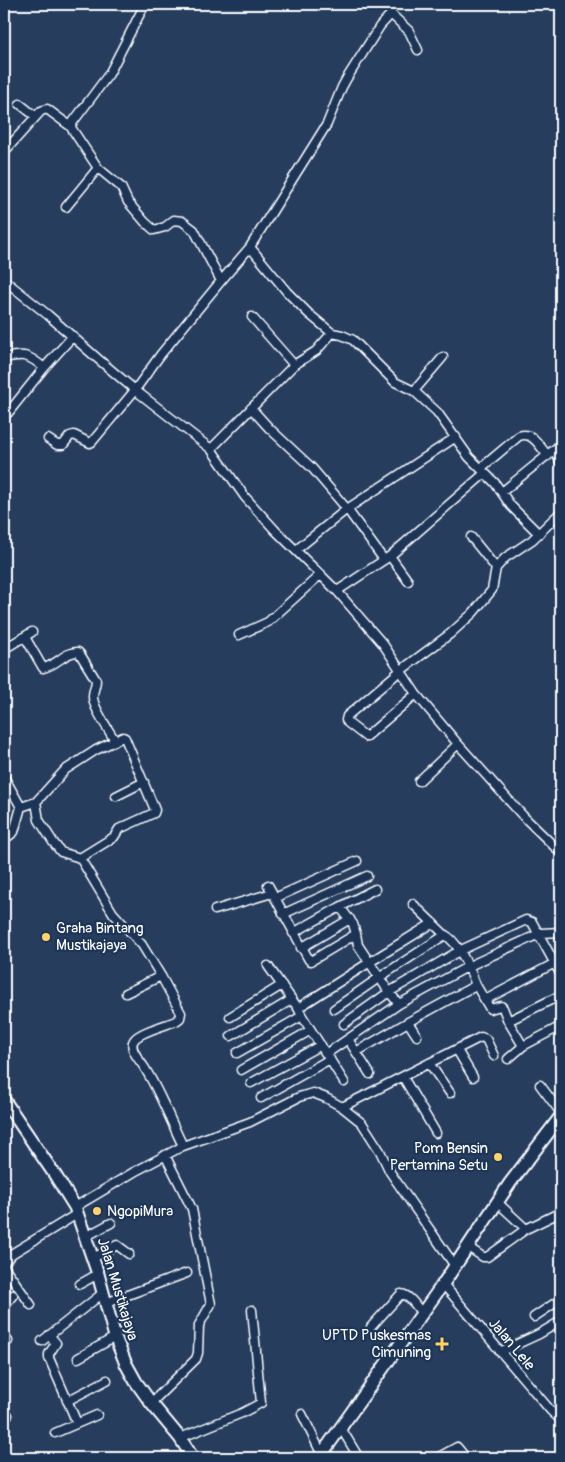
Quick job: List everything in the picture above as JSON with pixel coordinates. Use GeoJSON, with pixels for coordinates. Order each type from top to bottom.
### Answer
{"type":"FeatureCollection","features":[{"type":"Feature","properties":{"kind":"main road","name":"Jalan Mustikajaya"},"geometry":{"type":"LineString","coordinates":[[4,1100],[55,1175],[76,1210],[98,1274],[115,1337],[126,1364],[136,1382],[180,1438],[193,1458]]}},
{"type":"Feature","properties":{"kind":"main road"},"geometry":{"type":"LineString","coordinates":[[320,1457],[456,1266],[497,1202],[561,1114]]}},
{"type":"Feature","properties":{"kind":"street"},"geometry":{"type":"LineString","coordinates":[[70,126],[109,74],[145,4]]}},
{"type":"Feature","properties":{"kind":"street"},"geometry":{"type":"LineString","coordinates":[[48,439],[63,445],[74,434],[87,442],[92,442],[135,390],[161,354],[250,247],[327,124],[347,78],[380,26],[391,14],[409,31],[418,50]]}},
{"type":"Feature","properties":{"kind":"street"},"geometry":{"type":"LineString","coordinates":[[20,104],[36,116]]}},
{"type":"Feature","properties":{"kind":"street"},"geometry":{"type":"LineString","coordinates":[[4,152],[41,111],[47,109],[70,126],[98,168],[121,187],[128,202],[154,230],[165,227],[174,220],[182,221],[194,230],[221,280]]}},
{"type":"Feature","properties":{"kind":"street"},"geometry":{"type":"LineString","coordinates":[[66,207],[98,168]]}},
{"type":"Feature","properties":{"kind":"street"},"geometry":{"type":"LineString","coordinates":[[250,247],[286,292],[309,314],[332,333],[353,340],[395,382],[414,391],[438,412],[469,457],[496,483],[511,506],[539,534]]}},
{"type":"Feature","properties":{"kind":"street"},"geometry":{"type":"LineString","coordinates":[[4,280],[21,292],[135,390],[210,449],[245,497],[275,530],[337,591],[383,644],[416,694],[458,744],[523,816],[561,853]]}},
{"type":"Feature","properties":{"kind":"street"},"geometry":{"type":"LineString","coordinates":[[252,317],[294,366]]}},
{"type":"Feature","properties":{"kind":"street"},"geometry":{"type":"LineString","coordinates":[[210,449],[294,366],[316,351],[332,333]]}},
{"type":"Feature","properties":{"kind":"street"},"geometry":{"type":"LineString","coordinates":[[8,413],[44,368],[73,336]]}},
{"type":"Feature","properties":{"kind":"street"},"geometry":{"type":"LineString","coordinates":[[4,358],[23,354],[32,358],[44,368]]}},
{"type":"Feature","properties":{"kind":"street"},"geometry":{"type":"LineString","coordinates":[[414,391],[443,358]]}},
{"type":"Feature","properties":{"kind":"street"},"geometry":{"type":"LineString","coordinates":[[250,408],[312,468],[408,582]]}},
{"type":"Feature","properties":{"kind":"street"},"geometry":{"type":"LineString","coordinates":[[337,591],[387,558],[519,436],[530,435],[548,456]]}},
{"type":"Feature","properties":{"kind":"street"},"geometry":{"type":"LineString","coordinates":[[296,550],[347,509],[456,437]]}},
{"type":"Feature","properties":{"kind":"street"},"geometry":{"type":"LineString","coordinates":[[502,492],[555,451],[561,444]]}},
{"type":"Feature","properties":{"kind":"street"},"geometry":{"type":"LineString","coordinates":[[555,451],[561,463]]}},
{"type":"Feature","properties":{"kind":"street"},"geometry":{"type":"LineString","coordinates":[[416,694],[366,737],[346,720],[347,716],[400,671],[450,634],[472,613],[492,590],[496,568],[505,558],[539,534],[561,512]]}},
{"type":"Feature","properties":{"kind":"street"},"geometry":{"type":"LineString","coordinates":[[470,537],[496,568]]}},
{"type":"Feature","properties":{"kind":"street"},"geometry":{"type":"LineString","coordinates":[[239,635],[268,622],[321,574]]}},
{"type":"Feature","properties":{"kind":"street"},"geometry":{"type":"LineString","coordinates":[[4,649],[32,632]]}},
{"type":"Feature","properties":{"kind":"street"},"geometry":{"type":"LineString","coordinates":[[25,637],[43,668],[49,667],[72,651],[78,652],[96,680],[93,697],[95,705],[115,741]]}},
{"type":"Feature","properties":{"kind":"street"},"geometry":{"type":"LineString","coordinates":[[20,807],[36,802],[65,770],[96,750],[123,737],[126,738],[155,810],[154,813],[118,829],[114,836],[80,858]]}},
{"type":"Feature","properties":{"kind":"street"},"geometry":{"type":"LineString","coordinates":[[419,781],[458,744]]}},
{"type":"Feature","properties":{"kind":"street"},"geometry":{"type":"LineString","coordinates":[[4,776],[20,807],[14,832],[4,840]]}},
{"type":"Feature","properties":{"kind":"street"},"geometry":{"type":"LineString","coordinates":[[116,796],[144,782]]}},
{"type":"Feature","properties":{"kind":"street"},"geometry":{"type":"LineString","coordinates":[[36,802],[40,820],[53,842],[61,852],[80,858],[112,913],[142,945],[162,976],[181,1013],[180,1018],[176,1021],[139,1036],[132,1046],[158,1090],[183,1146]]}},
{"type":"Feature","properties":{"kind":"street"},"geometry":{"type":"LineString","coordinates":[[215,910],[273,896],[357,861]]}},
{"type":"Feature","properties":{"kind":"street"},"geometry":{"type":"LineString","coordinates":[[283,914],[367,876]]}},
{"type":"Feature","properties":{"kind":"street"},"geometry":{"type":"LineString","coordinates":[[268,885],[301,948],[311,961],[356,934]]}},
{"type":"Feature","properties":{"kind":"street"},"geometry":{"type":"LineString","coordinates":[[293,933],[375,889]]}},
{"type":"Feature","properties":{"kind":"street"},"geometry":{"type":"LineString","coordinates":[[413,904],[450,938],[469,966],[476,985],[490,1009],[502,1007],[523,1046]]}},
{"type":"Feature","properties":{"kind":"street"},"geometry":{"type":"LineString","coordinates":[[340,907],[350,919],[358,945],[399,1004]]}},
{"type":"Feature","properties":{"kind":"street"},"geometry":{"type":"LineString","coordinates":[[301,948],[350,919]]}},
{"type":"Feature","properties":{"kind":"street"},"geometry":{"type":"LineString","coordinates":[[344,1024],[389,992],[459,951],[526,920],[532,922],[561,975]]}},
{"type":"Feature","properties":{"kind":"street"},"geometry":{"type":"LineString","coordinates":[[237,1052],[300,1012],[370,962],[433,924]]}},
{"type":"Feature","properties":{"kind":"street"},"geometry":{"type":"LineString","coordinates":[[262,1098],[328,1056],[348,1039],[399,1004],[469,966],[539,934],[561,932]]}},
{"type":"Feature","properties":{"kind":"street"},"geometry":{"type":"LineString","coordinates":[[334,1009],[445,935]]}},
{"type":"Feature","properties":{"kind":"street"},"geometry":{"type":"LineString","coordinates":[[485,1000],[555,963]]}},
{"type":"Feature","properties":{"kind":"street"},"geometry":{"type":"LineString","coordinates":[[268,966],[300,1012],[344,1082]]}},
{"type":"Feature","properties":{"kind":"street"},"geometry":{"type":"LineString","coordinates":[[126,993],[162,976]]}},
{"type":"Feature","properties":{"kind":"street"},"geometry":{"type":"LineString","coordinates":[[230,1017],[282,985]]}},
{"type":"Feature","properties":{"kind":"street"},"geometry":{"type":"LineString","coordinates":[[356,1052],[476,985]]}},
{"type":"Feature","properties":{"kind":"street"},"geometry":{"type":"LineString","coordinates":[[508,1021],[561,995]]}},
{"type":"Feature","properties":{"kind":"street"},"geometry":{"type":"LineString","coordinates":[[231,1036],[291,1000]]}},
{"type":"Feature","properties":{"kind":"street"},"geometry":{"type":"LineString","coordinates":[[408,1022],[417,1036]]}},
{"type":"Feature","properties":{"kind":"street"},"geometry":{"type":"LineString","coordinates":[[508,1059],[523,1046],[561,1026]]}},
{"type":"Feature","properties":{"kind":"street"},"geometry":{"type":"LineString","coordinates":[[240,1070],[311,1030]]}},
{"type":"Feature","properties":{"kind":"street"},"geometry":{"type":"LineString","coordinates":[[342,1107],[481,1037],[484,1037],[494,1056]]}},
{"type":"Feature","properties":{"kind":"street"},"geometry":{"type":"LineString","coordinates":[[348,1039],[370,1074]]}},
{"type":"Feature","properties":{"kind":"street"},"geometry":{"type":"LineString","coordinates":[[251,1083],[321,1045]]}},
{"type":"Feature","properties":{"kind":"street"},"geometry":{"type":"LineString","coordinates":[[457,1050],[473,1077]]}},
{"type":"Feature","properties":{"kind":"street"},"geometry":{"type":"LineString","coordinates":[[429,1063],[450,1093]]}},
{"type":"Feature","properties":{"kind":"street"},"geometry":{"type":"LineString","coordinates":[[403,1077],[436,1133]]}},
{"type":"Feature","properties":{"kind":"street"},"geometry":{"type":"LineString","coordinates":[[540,1085],[561,1114]]}},
{"type":"Feature","properties":{"kind":"street"},"geometry":{"type":"LineString","coordinates":[[31,1305],[5,1268],[5,1261],[13,1254],[76,1210],[165,1155],[183,1146],[250,1122],[307,1094],[318,1094],[342,1107],[362,1123],[380,1151],[390,1172],[456,1266]]}},
{"type":"Feature","properties":{"kind":"street"},"geometry":{"type":"LineString","coordinates":[[152,1403],[196,1359],[199,1325],[211,1304],[192,1210],[165,1155]]}},
{"type":"Feature","properties":{"kind":"street"},"geometry":{"type":"LineString","coordinates":[[497,1202],[526,1229]]}},
{"type":"Feature","properties":{"kind":"street"},"geometry":{"type":"LineString","coordinates":[[468,1247],[483,1257],[487,1257],[526,1229],[561,1214]]}},
{"type":"Feature","properties":{"kind":"street"},"geometry":{"type":"LineString","coordinates":[[86,1237],[111,1223]]}},
{"type":"Feature","properties":{"kind":"street"},"geometry":{"type":"LineString","coordinates":[[93,1258],[116,1245],[129,1254]]}},
{"type":"Feature","properties":{"kind":"street"},"geometry":{"type":"LineString","coordinates":[[80,1284],[98,1274]]}},
{"type":"Feature","properties":{"kind":"street"},"geometry":{"type":"LineString","coordinates":[[42,1341],[104,1298],[187,1274]]}},
{"type":"Feature","properties":{"kind":"street","name":"Jalan Lele"},"geometry":{"type":"LineString","coordinates":[[443,1284],[551,1411],[561,1420]]}},
{"type":"Feature","properties":{"kind":"street"},"geometry":{"type":"LineString","coordinates":[[371,1327],[402,1294],[408,1297],[422,1314]]}},
{"type":"Feature","properties":{"kind":"street"},"geometry":{"type":"LineString","coordinates":[[4,1306],[13,1295]]}},
{"type":"Feature","properties":{"kind":"street"},"geometry":{"type":"LineString","coordinates":[[534,1317],[561,1299]]}},
{"type":"Feature","properties":{"kind":"street"},"geometry":{"type":"LineString","coordinates":[[180,1438],[242,1413],[261,1403],[252,1310]]}},
{"type":"Feature","properties":{"kind":"street"},"geometry":{"type":"LineString","coordinates":[[500,1352],[539,1334],[561,1321]]}},
{"type":"Feature","properties":{"kind":"street"},"geometry":{"type":"LineString","coordinates":[[49,1335],[56,1343],[49,1354],[49,1358],[77,1424]]}},
{"type":"Feature","properties":{"kind":"street"},"geometry":{"type":"LineString","coordinates":[[78,1358],[115,1337]]}},
{"type":"Feature","properties":{"kind":"street"},"geometry":{"type":"LineString","coordinates":[[66,1401],[107,1380]]}},
{"type":"Feature","properties":{"kind":"street"},"geometry":{"type":"LineString","coordinates":[[302,1414],[320,1457]]}},
{"type":"Feature","properties":{"kind":"street"},"geometry":{"type":"LineString","coordinates":[[55,1433],[97,1415]]}},
{"type":"Feature","properties":{"kind":"street"},"geometry":{"type":"LineString","coordinates":[[341,1428],[359,1458]]}},
{"type":"Feature","properties":{"kind":"street"},"geometry":{"type":"LineString","coordinates":[[437,1458],[457,1447],[466,1458]]}},
{"type":"Feature","properties":{"kind":"place","name":"Graha Bintang Mustikajaya"},"geometry":{"type":"Point","coordinates":[46,937]}},
{"type":"Feature","properties":{"kind":"place","name":"Pom Bensin Pertamina Setu"},"geometry":{"type":"Point","coordinates":[498,1157]}},
{"type":"Feature","properties":{"kind":"place","name":"NgopiMura"},"geometry":{"type":"Point","coordinates":[97,1211]}},
{"type":"Feature","properties":{"kind":"place","name":"UPTD Puskesmas Cimuning"},"geometry":{"type":"Point","coordinates":[442,1344]}}]}
